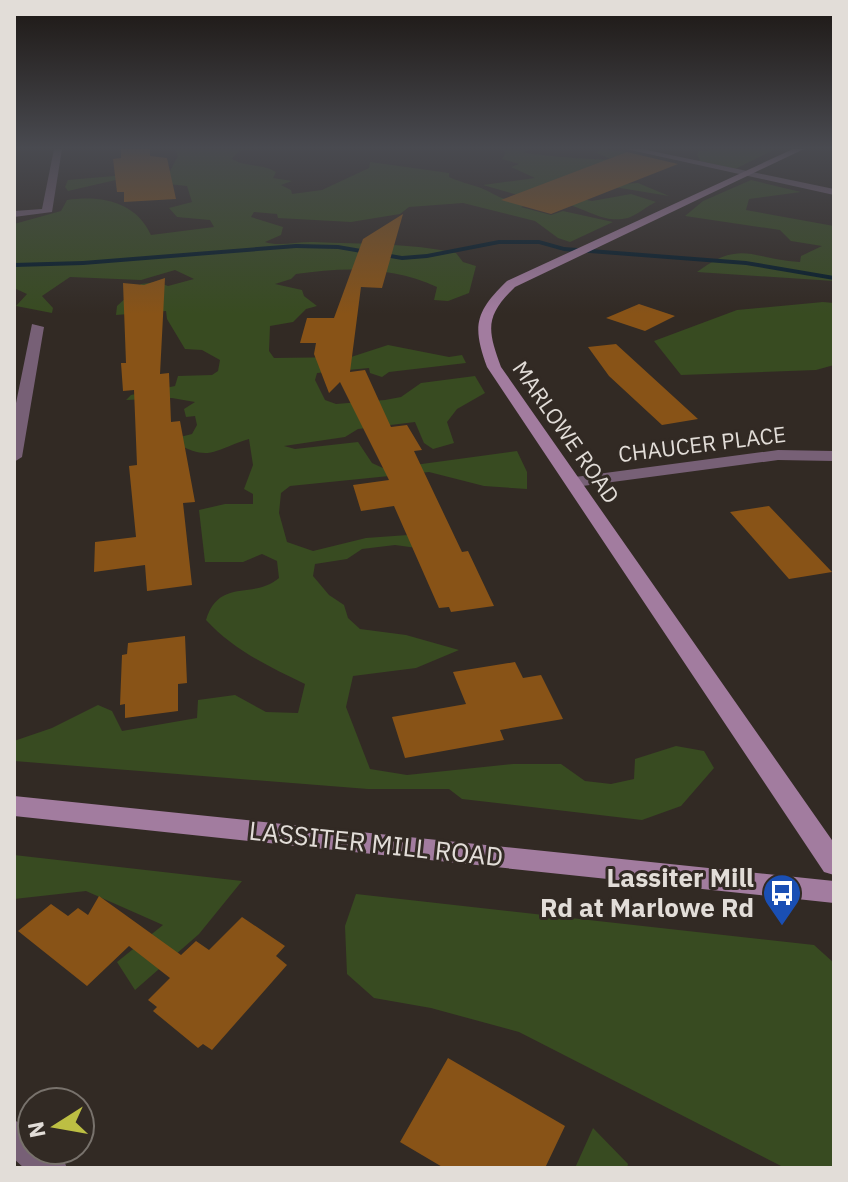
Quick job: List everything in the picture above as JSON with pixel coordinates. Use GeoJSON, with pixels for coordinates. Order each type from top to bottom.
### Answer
{"type":"FeatureCollection","features":[{"type":"Feature","properties":{"kind":"street"},"geometry":{"type":"LineString","coordinates":[[14,214],[47,212],[48,204]]}},
{"type":"Feature","properties":{"kind":"street","name":"MARLOWE ROAD"},"geometry":{"type":"LineString","coordinates":[[678,204],[511,284],[488,311],[481,335],[494,367],[834,864]]}},
{"type":"Feature","properties":{"kind":"street"},"geometry":{"type":"LineString","coordinates":[[14,457],[20,387],[37,327]]}},
{"type":"Feature","properties":{"kind":"street","name":"CHAUCER PLACE"},"geometry":{"type":"LineString","coordinates":[[575,482],[778,455],[834,456]]}},
{"type":"Feature","properties":{"kind":"street","name":"LASSITER MILL ROAD"},"geometry":{"type":"LineString","coordinates":[[14,806],[834,892]]}},
{"type":"Feature","properties":{"kind":"street"},"geometry":{"type":"LineString","coordinates":[[14,1137],[50,1168]]}},
{"type":"Feature","properties":{"kind":"green space"},"geometry":{"type":"Polygon","coordinates":[[[65,204],[119,204],[136,215],[151,235],[214,227],[210,220],[177,217],[169,208],[184,204],[447,204],[409,207],[400,214],[351,222],[278,218],[277,214],[254,212],[251,217],[283,227],[281,235],[265,242],[421,247],[456,253],[463,262],[476,266],[469,293],[448,301],[434,300],[437,287],[420,280],[368,270],[296,274],[275,284],[302,290],[304,296],[317,306],[306,309],[293,322],[270,326],[269,351],[274,358],[351,357],[388,345],[449,357],[462,355],[466,363],[389,372],[382,377],[370,373],[369,368],[317,373],[315,380],[325,400],[336,404],[385,400],[401,397],[421,383],[475,376],[485,393],[457,409],[447,422],[454,443],[433,449],[424,443],[415,422],[358,429],[345,437],[284,446],[295,449],[358,442],[372,463],[385,469],[517,451],[527,472],[527,489],[484,486],[429,472],[290,486],[281,493],[279,513],[287,542],[313,551],[366,538],[436,533],[432,550],[395,545],[362,549],[347,559],[315,564],[313,576],[329,595],[344,605],[348,618],[360,629],[406,635],[459,650],[416,668],[353,676],[346,707],[370,769],[407,775],[513,764],[561,764],[585,781],[611,784],[634,779],[635,759],[676,746],[704,751],[714,768],[681,806],[642,820],[462,799],[449,789],[368,789],[14,761],[14,741],[52,728],[98,705],[112,711],[122,731],[197,718],[198,700],[235,695],[266,712],[298,713],[305,684],[240,649],[206,620],[219,598],[259,588],[279,578],[277,561],[262,554],[243,562],[205,562],[199,510],[225,504],[253,504],[253,494],[244,489],[253,465],[249,439],[212,452],[187,449],[175,443],[180,437],[192,434],[197,425],[195,416],[186,417],[184,409],[195,402],[172,398],[126,400],[131,395],[175,386],[178,376],[212,375],[218,371],[220,360],[202,350],[185,349],[167,319],[166,311],[116,315],[117,306],[141,284],[157,282],[168,286],[194,279],[175,270],[141,280],[70,277],[42,296],[53,308],[52,313],[16,306],[27,294],[14,288],[14,224],[61,211],[65,204]]]}},
{"type":"Feature","properties":{"kind":"green space"},"geometry":{"type":"Polygon","coordinates":[[[468,204],[531,204],[521,207],[551,215],[563,211],[613,222],[570,242],[558,238],[535,221],[468,204]]]}},
{"type":"Feature","properties":{"kind":"green space"},"geometry":{"type":"Polygon","coordinates":[[[564,204],[652,204],[631,217],[615,219],[564,204]]]}},
{"type":"Feature","properties":{"kind":"green space"},"geometry":{"type":"Polygon","coordinates":[[[699,204],[748,204],[746,210],[834,226],[834,281],[697,272],[737,253],[800,262],[801,256],[822,246],[791,241],[780,230],[685,216],[699,204]]]}},
{"type":"Feature","properties":{"kind":"green space"},"geometry":{"type":"Polygon","coordinates":[[[834,303],[834,365],[816,370],[681,375],[654,341],[737,310],[834,303]]]}},
{"type":"Feature","properties":{"kind":"green space"},"geometry":{"type":"Polygon","coordinates":[[[14,855],[242,881],[199,934],[135,990],[117,962],[163,925],[86,891],[14,899],[14,855]]]}},
{"type":"Feature","properties":{"kind":"green space"},"geometry":{"type":"Polygon","coordinates":[[[356,894],[814,945],[834,963],[834,1168],[785,1168],[519,1032],[431,1008],[374,998],[347,974],[345,926],[356,894]]]}},
{"type":"Feature","properties":{"kind":"green space"},"geometry":{"type":"Polygon","coordinates":[[[593,1128],[628,1164],[627,1168],[575,1168],[593,1128]]]}},
{"type":"Feature","properties":{"kind":"building"},"geometry":{"type":"Polygon","coordinates":[[[516,204],[576,204],[551,214],[516,204]]]}},
{"type":"Feature","properties":{"kind":"building"},"geometry":{"type":"Polygon","coordinates":[[[403,214],[382,288],[361,287],[350,372],[365,370],[391,427],[407,425],[422,450],[414,451],[462,552],[468,551],[494,606],[451,612],[449,607],[439,608],[394,506],[361,511],[353,485],[389,480],[340,382],[329,393],[314,354],[316,343],[300,343],[307,318],[334,318],[363,239],[403,214]]]}},
{"type":"Feature","properties":{"kind":"building"},"geometry":{"type":"Polygon","coordinates":[[[165,278],[160,374],[169,373],[171,422],[180,421],[195,502],[183,503],[192,585],[147,591],[145,565],[94,572],[95,542],[136,537],[129,466],[137,465],[134,390],[123,391],[121,363],[126,363],[123,283],[144,285],[165,278]]]}},
{"type":"Feature","properties":{"kind":"building"},"geometry":{"type":"Polygon","coordinates":[[[639,304],[675,316],[645,331],[606,318],[639,304]]]}},
{"type":"Feature","properties":{"kind":"building"},"geometry":{"type":"Polygon","coordinates":[[[616,344],[698,419],[662,425],[609,376],[588,347],[616,344]]]}},
{"type":"Feature","properties":{"kind":"building"},"geometry":{"type":"Polygon","coordinates":[[[769,506],[832,572],[789,579],[730,512],[769,506]]]}},
{"type":"Feature","properties":{"kind":"building"},"geometry":{"type":"Polygon","coordinates":[[[185,636],[187,683],[178,684],[178,711],[125,718],[125,704],[120,705],[122,655],[127,654],[128,643],[185,636]]]}},
{"type":"Feature","properties":{"kind":"building"},"geometry":{"type":"Polygon","coordinates":[[[515,662],[523,678],[541,675],[563,719],[500,730],[504,740],[405,758],[392,717],[466,704],[453,672],[515,662]]]}},
{"type":"Feature","properties":{"kind":"building"},"geometry":{"type":"Polygon","coordinates":[[[99,896],[181,955],[196,941],[209,950],[242,917],[285,946],[276,956],[287,965],[212,1050],[203,1044],[198,1048],[153,1011],[157,1007],[148,1000],[170,978],[129,946],[87,986],[18,931],[51,904],[68,916],[78,908],[88,915],[99,896]]]}},
{"type":"Feature","properties":{"kind":"building"},"geometry":{"type":"Polygon","coordinates":[[[448,1058],[565,1126],[545,1168],[444,1168],[400,1142],[448,1058]]]}},
{"type":"Feature","properties":{"kind":"waterway"},"geometry":{"type":"LineString","coordinates":[[14,265],[83,263],[296,246],[338,247],[402,258],[499,242],[539,242],[564,249],[746,263],[834,278]]}},
{"type":"Feature","properties":{"kind":"place","name":"Lassiter Mill Rd at Marlowe Rd"},"geometry":{"type":"Point","coordinates":[782,927]}}]}
